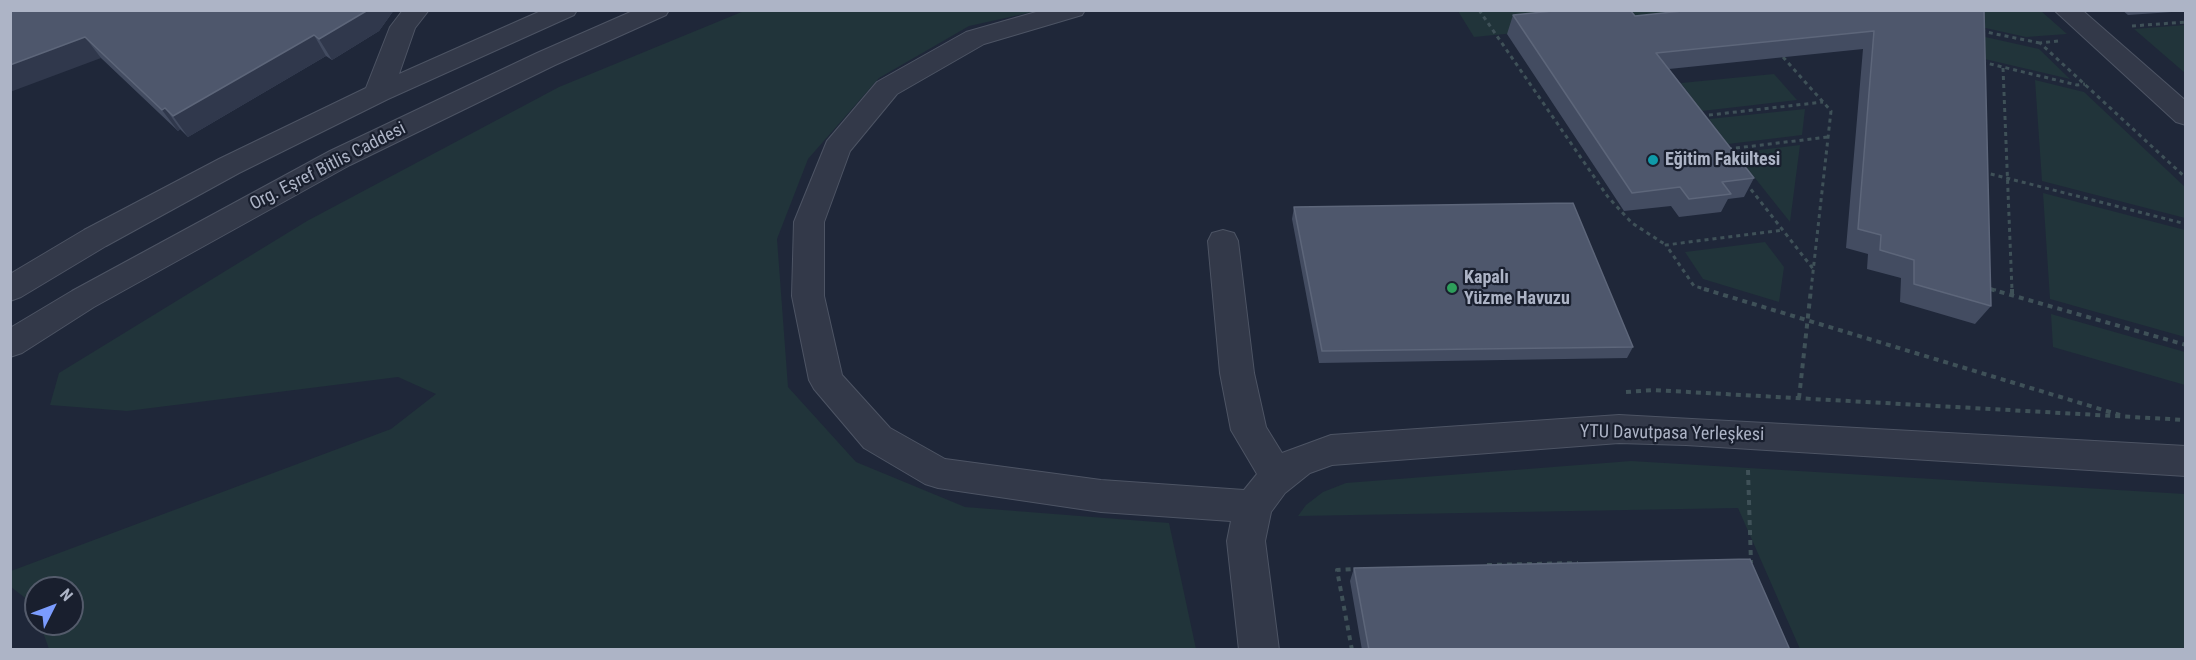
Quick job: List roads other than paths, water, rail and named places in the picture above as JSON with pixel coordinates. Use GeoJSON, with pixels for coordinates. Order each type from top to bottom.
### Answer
{"type":"FeatureCollection","features":[{"type":"Feature","properties":{"kind":"street"},"geometry":{"type":"LineString","coordinates":[[10,289],[157,204],[378,93],[423,38],[565,10]]}},
{"type":"Feature","properties":{"kind":"street","name":"Org. Eşref Bitlis Caddesi"},"geometry":{"type":"LineString","coordinates":[[10,345],[82,299],[340,158],[546,59],[657,10]]}},
{"type":"Feature","properties":{"kind":"street"},"geometry":{"type":"LineString","coordinates":[[1072,10],[975,38],[887,88],[837,148],[809,222],[808,296],[826,380],[877,438],[938,473],[1101,496],[1253,507]]}},
{"type":"Feature","properties":{"kind":"street"},"geometry":{"type":"LineString","coordinates":[[2066,10],[2186,116]]}},
{"type":"Feature","properties":{"kind":"street"},"geometry":{"type":"LineString","coordinates":[[2092,10],[2186,91]]}},
{"type":"Feature","properties":{"kind":"street"},"geometry":{"type":"LineString","coordinates":[[378,93],[423,38]]}},
{"type":"Feature","properties":{"kind":"street"},"geometry":{"type":"LineString","coordinates":[[1223,241],[1237,373],[1249,430],[1278,477]]}},
{"type":"Feature","properties":{"kind":"street","name":"YTU Davutpasa Yerleşkesi"},"geometry":{"type":"LineString","coordinates":[[1259,650],[1246,541],[1253,507],[1272,482],[1297,462],[1331,450],[1619,429],[2186,461]]}},
{"type":"Feature","properties":{"kind":"place","name":"Eğitim Fakültesi"},"geometry":{"type":"Point","coordinates":[1653,160]}},
{"type":"Feature","properties":{"kind":"place","name":"Kapalı Yüzme Havuzu"},"geometry":{"type":"Point","coordinates":[1452,288]}}]}
